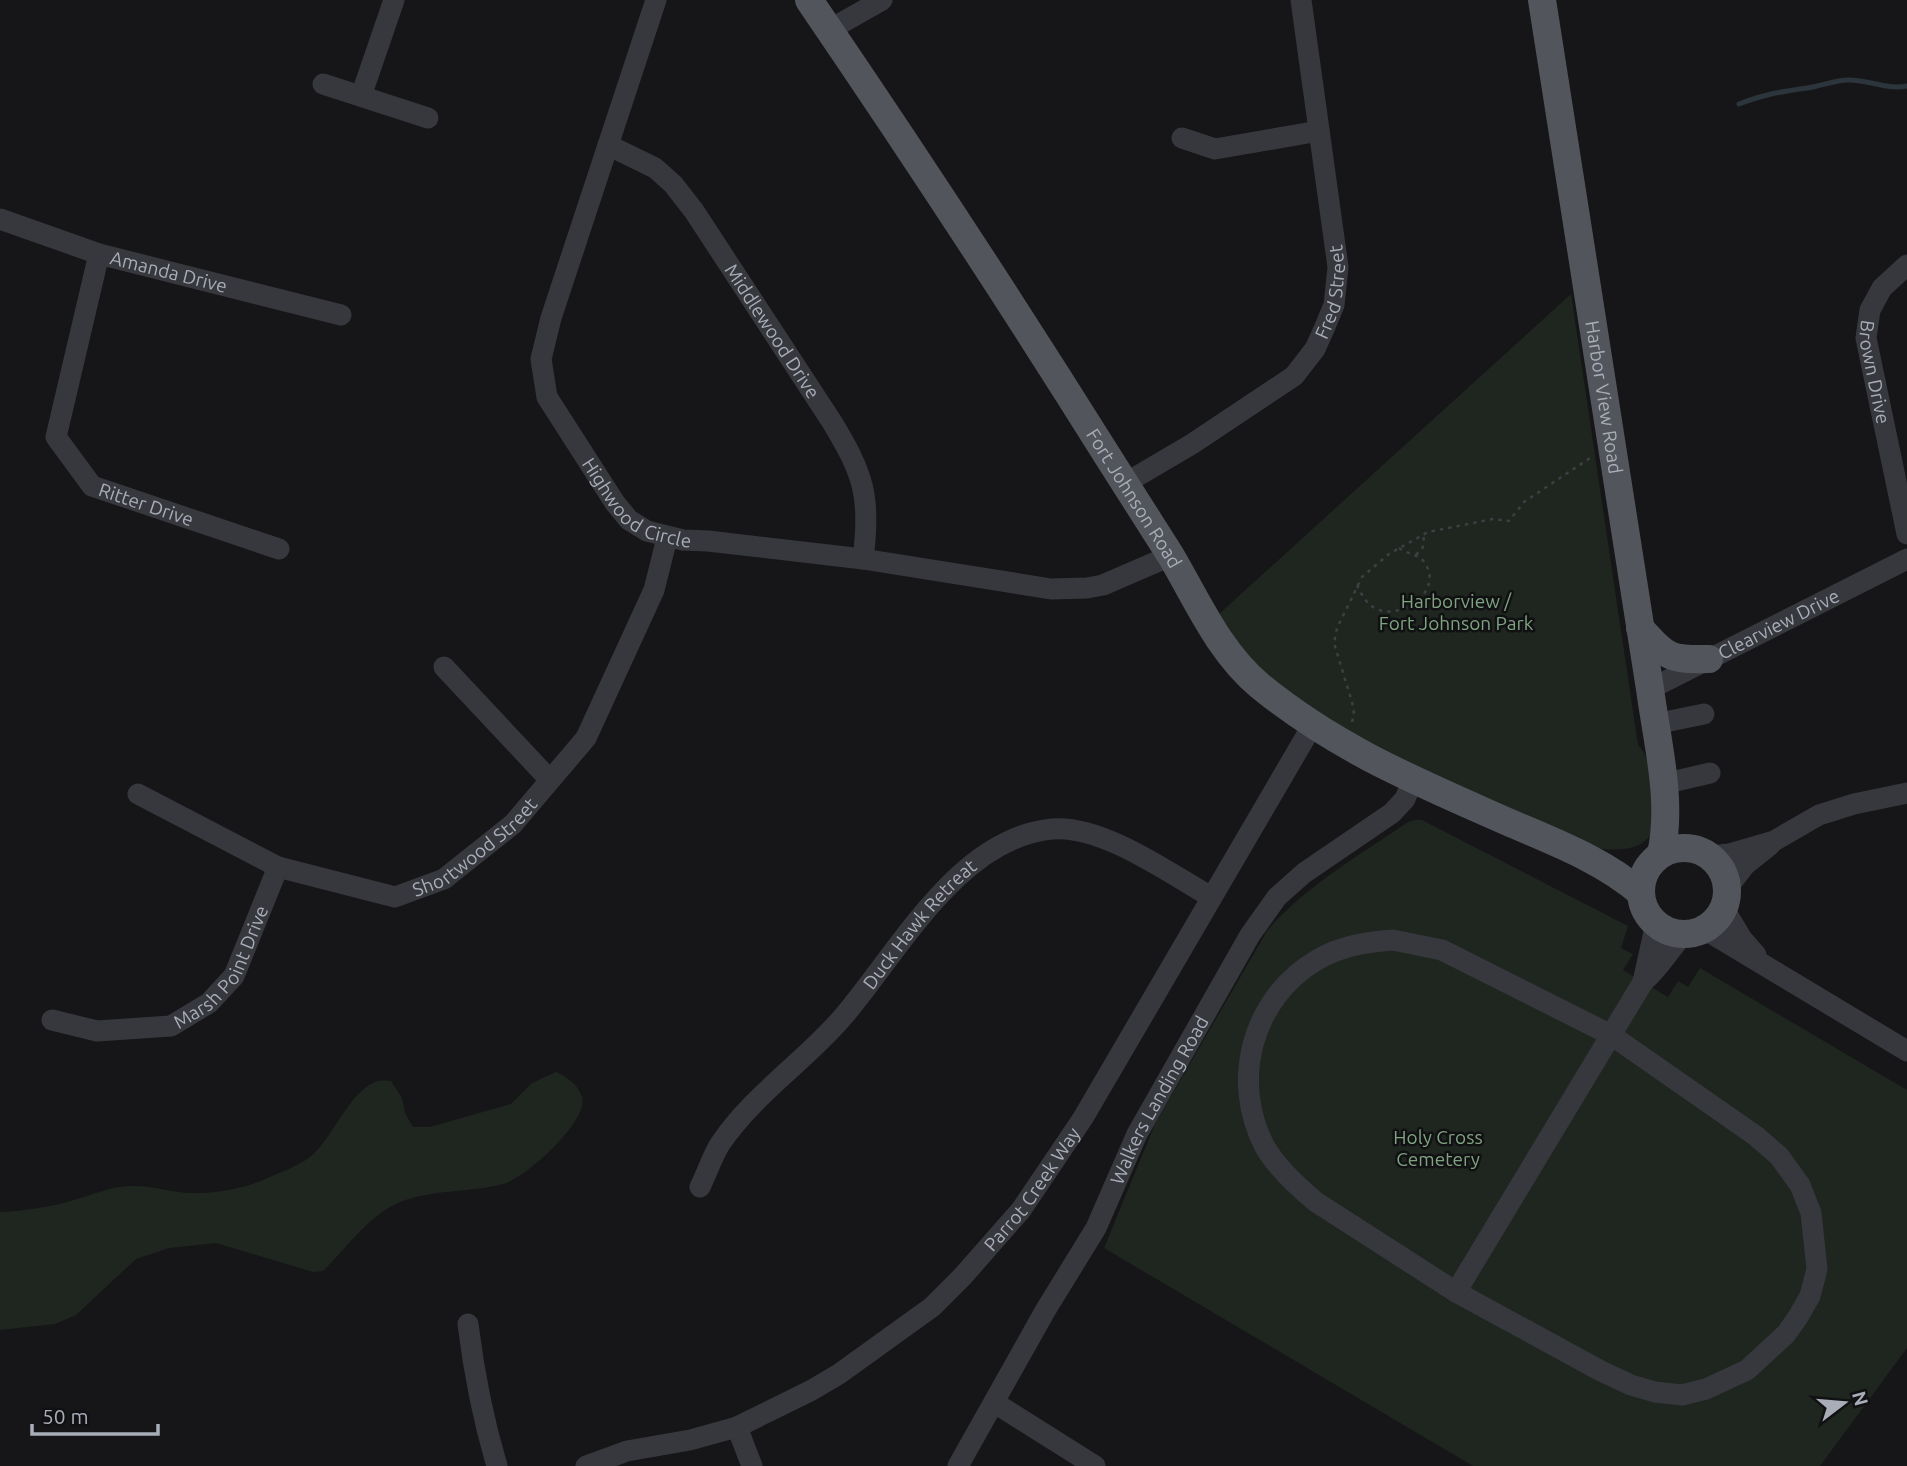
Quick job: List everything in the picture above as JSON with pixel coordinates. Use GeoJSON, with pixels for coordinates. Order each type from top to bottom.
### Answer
{"type":"FeatureCollection","features":[{"type":"Feature","properties":{"kind":"main road","name":"Fort Johnson Road"},"geometry":{"type":"LineString","coordinates":[[809,0],[1025,324],[1238,665],[1312,726],[1342,744],[1586,857],[1625,879],[1641,893]]}},
{"type":"Feature","properties":{"kind":"main road","name":"Harbor View Road"},"geometry":{"type":"LineString","coordinates":[[1542,0],[1655,723],[1663,790],[1665,837],[1657,857]]}},
{"type":"Feature","properties":{"kind":"main road"},"geometry":{"type":"LineString","coordinates":[[1640,628],[1663,652],[1678,659],[1709,659]]}},
{"type":"Feature","properties":{"kind":"main road","name":"Harbor View Road"},"geometry":{"type":"LineString","coordinates":[[1663,790],[1678,829],[1704,853]]}},
{"type":"Feature","properties":{"kind":"main road"},"geometry":{"type":"LineString","coordinates":[[1685,847],[1704,853],[1725,875],[1726,898],[1715,921],[1694,932],[1665,929],[1648,915],[1641,893],[1646,870],[1657,857],[1672,849],[1685,847]]}},
{"type":"Feature","properties":{"kind":"main road","name":"Fort Johnson Road"},"geometry":{"type":"LineString","coordinates":[[1586,857],[1639,863],[1657,857]]}},
{"type":"Feature","properties":{"kind":"street"},"geometry":{"type":"LineString","coordinates":[[361,96],[394,0]]}},
{"type":"Feature","properties":{"kind":"street","name":"Highwood Circle"},"geometry":{"type":"LineString","coordinates":[[656,0],[551,318],[541,359],[547,397],[615,503],[629,520],[647,531],[667,538],[863,559],[1051,589],[1103,586],[1170,556]]}},
{"type":"Feature","properties":{"kind":"street"},"geometry":{"type":"LineString","coordinates":[[829,30],[882,0]]}},
{"type":"Feature","properties":{"kind":"street","name":"Fred Street"},"geometry":{"type":"LineString","coordinates":[[1124,484],[1192,444],[1294,376],[1315,349],[1334,305],[1338,267],[1301,0]]}},
{"type":"Feature","properties":{"kind":"street"},"geometry":{"type":"LineString","coordinates":[[323,84],[428,118]]}},
{"type":"Feature","properties":{"kind":"street"},"geometry":{"type":"LineString","coordinates":[[1182,138],[1215,149],[1319,131]]}},
{"type":"Feature","properties":{"kind":"street","name":"Middlewood Drive"},"geometry":{"type":"LineString","coordinates":[[608,145],[655,168],[673,184],[694,211],[850,451],[860,472],[867,502],[863,559]]}},
{"type":"Feature","properties":{"kind":"street","name":"Amanda Drive"},"geometry":{"type":"LineString","coordinates":[[0,219],[99,254],[341,315]]}},
{"type":"Feature","properties":{"kind":"street","name":"Ritter Drive"},"geometry":{"type":"LineString","coordinates":[[99,254],[56,437],[92,486],[279,549]]}},
{"type":"Feature","properties":{"kind":"street","name":"Brown Drive"},"geometry":{"type":"LineString","coordinates":[[1907,265],[1882,288],[1870,310],[1866,338],[1907,534]]}},
{"type":"Feature","properties":{"kind":"street","name":"Shortwood Street"},"geometry":{"type":"LineString","coordinates":[[138,794],[278,867],[396,897],[444,879],[513,824],[586,738],[654,590],[667,538]]}},
{"type":"Feature","properties":{"kind":"street","name":"Clearview Drive"},"geometry":{"type":"LineString","coordinates":[[1650,689],[1907,559]]}},
{"type":"Feature","properties":{"kind":"street"},"geometry":{"type":"LineString","coordinates":[[444,667],[549,779]]}},
{"type":"Feature","properties":{"kind":"street"},"geometry":{"type":"LineString","coordinates":[[1655,723],[1704,714]]}},
{"type":"Feature","properties":{"kind":"street","name":"Parrot Creek Way"},"geometry":{"type":"LineString","coordinates":[[586,1466],[627,1451],[690,1440],[737,1427],[812,1390],[839,1374],[932,1307],[964,1276],[1021,1210],[1083,1118],[1312,726]]}},
{"type":"Feature","properties":{"kind":"street"},"geometry":{"type":"LineString","coordinates":[[1663,790],[1710,773]]}},
{"type":"Feature","properties":{"kind":"street","name":"Walkers Landing Road"},"geometry":{"type":"LineString","coordinates":[[958,1466],[1045,1311],[1096,1228],[1137,1134],[1250,935],[1277,897],[1304,873],[1392,814],[1405,799],[1413,779]]}},
{"type":"Feature","properties":{"kind":"street"},"geometry":{"type":"LineString","coordinates":[[1770,969],[1742,939],[1726,898],[1745,865],[1773,841],[1819,815],[1854,804],[1907,793]]}},
{"type":"Feature","properties":{"kind":"street","name":"Duck Hawk Retreat"},"geometry":{"type":"LineString","coordinates":[[701,1187],[720,1145],[754,1104],[841,1020],[938,895],[985,855],[1013,838],[1029,832],[1056,828],[1103,837],[1211,897]]}},
{"type":"Feature","properties":{"kind":"street"},"geometry":{"type":"LineString","coordinates":[[1704,853],[1730,854],[1773,841]]}},
{"type":"Feature","properties":{"kind":"street","name":"Marsh Point Drive"},"geometry":{"type":"LineString","coordinates":[[52,1020],[97,1031],[171,1026],[209,1003],[234,976],[278,867]]}},
{"type":"Feature","properties":{"kind":"street"},"geometry":{"type":"LineString","coordinates":[[1456,1292],[1643,982],[1656,923]]}},
{"type":"Feature","properties":{"kind":"street"},"geometry":{"type":"LineString","coordinates":[[1643,982],[1658,970],[1670,948],[1694,932],[1770,969],[1907,1051]]}},
{"type":"Feature","properties":{"kind":"street"},"geometry":{"type":"LineString","coordinates":[[1394,940],[1442,950],[1611,1035],[1756,1136],[1779,1156],[1800,1185],[1811,1213],[1817,1269],[1810,1296],[1798,1317],[1766,1354],[1747,1370],[1706,1389],[1682,1395],[1655,1392],[1621,1381],[1456,1292],[1316,1202],[1296,1185],[1265,1148],[1255,1119],[1248,1065],[1252,1043],[1275,998],[1317,959],[1366,942],[1394,940]]}},
{"type":"Feature","properties":{"kind":"street"},"geometry":{"type":"LineString","coordinates":[[468,1324],[480,1404],[498,1466]]}},
{"type":"Feature","properties":{"kind":"street"},"geometry":{"type":"LineString","coordinates":[[995,1403],[1095,1466]]}},
{"type":"Feature","properties":{"kind":"street"},"geometry":{"type":"LineString","coordinates":[[737,1427],[752,1466]]}},
{"type":"Feature","properties":{"kind":"path"},"geometry":{"type":"LineString","coordinates":[[1342,744],[1354,714],[1334,643],[1337,628],[1362,577],[1398,548],[1424,534],[1493,519],[1509,521],[1524,502],[1591,457],[1612,450]]}},
{"type":"Feature","properties":{"kind":"path"},"geometry":{"type":"LineString","coordinates":[[1416,555],[1423,547],[1424,534]]}},
{"type":"Feature","properties":{"kind":"path"},"geometry":{"type":"LineString","coordinates":[[1357,585],[1368,603],[1385,612],[1400,611],[1420,597],[1430,582],[1426,565],[1416,555],[1398,548]]}},
{"type":"Feature","properties":{"kind":"green space","name":"Harborview / Fort Johnson Park"},"geometry":{"type":"Polygon","coordinates":[[[1571,294],[1638,745],[1648,764],[1656,810],[1654,826],[1644,842],[1616,850],[1594,848],[1359,741],[1279,689],[1245,652],[1219,614],[1571,294]]]}},
{"type":"Feature","properties":{"kind":"green space","name":"Holy Cross Cemetery"},"geometry":{"type":"Polygon","coordinates":[[[1422,820],[1628,926],[1621,948],[1633,954],[1623,970],[1668,997],[1678,981],[1688,987],[1700,968],[1907,1090],[1907,1348],[1820,1466],[1473,1466],[1104,1248],[1155,1124],[1267,931],[1316,885],[1408,822],[1422,820]]]}},
{"type":"Feature","properties":{"kind":"green space"},"geometry":{"type":"Polygon","coordinates":[[[556,1072],[578,1088],[582,1107],[566,1133],[540,1160],[503,1184],[423,1195],[398,1203],[376,1216],[323,1271],[313,1272],[216,1243],[169,1248],[136,1259],[76,1315],[55,1324],[0,1330],[0,1212],[56,1205],[124,1186],[199,1193],[242,1187],[286,1170],[310,1157],[357,1096],[367,1086],[378,1081],[391,1081],[402,1098],[405,1113],[413,1127],[430,1127],[511,1104],[532,1083],[556,1072]]]}},
{"type":"Feature","properties":{"kind":"waterway"},"geometry":{"type":"LineString","coordinates":[[1739,104],[1772,94],[1844,80],[1892,87],[1907,86]]}}]}
